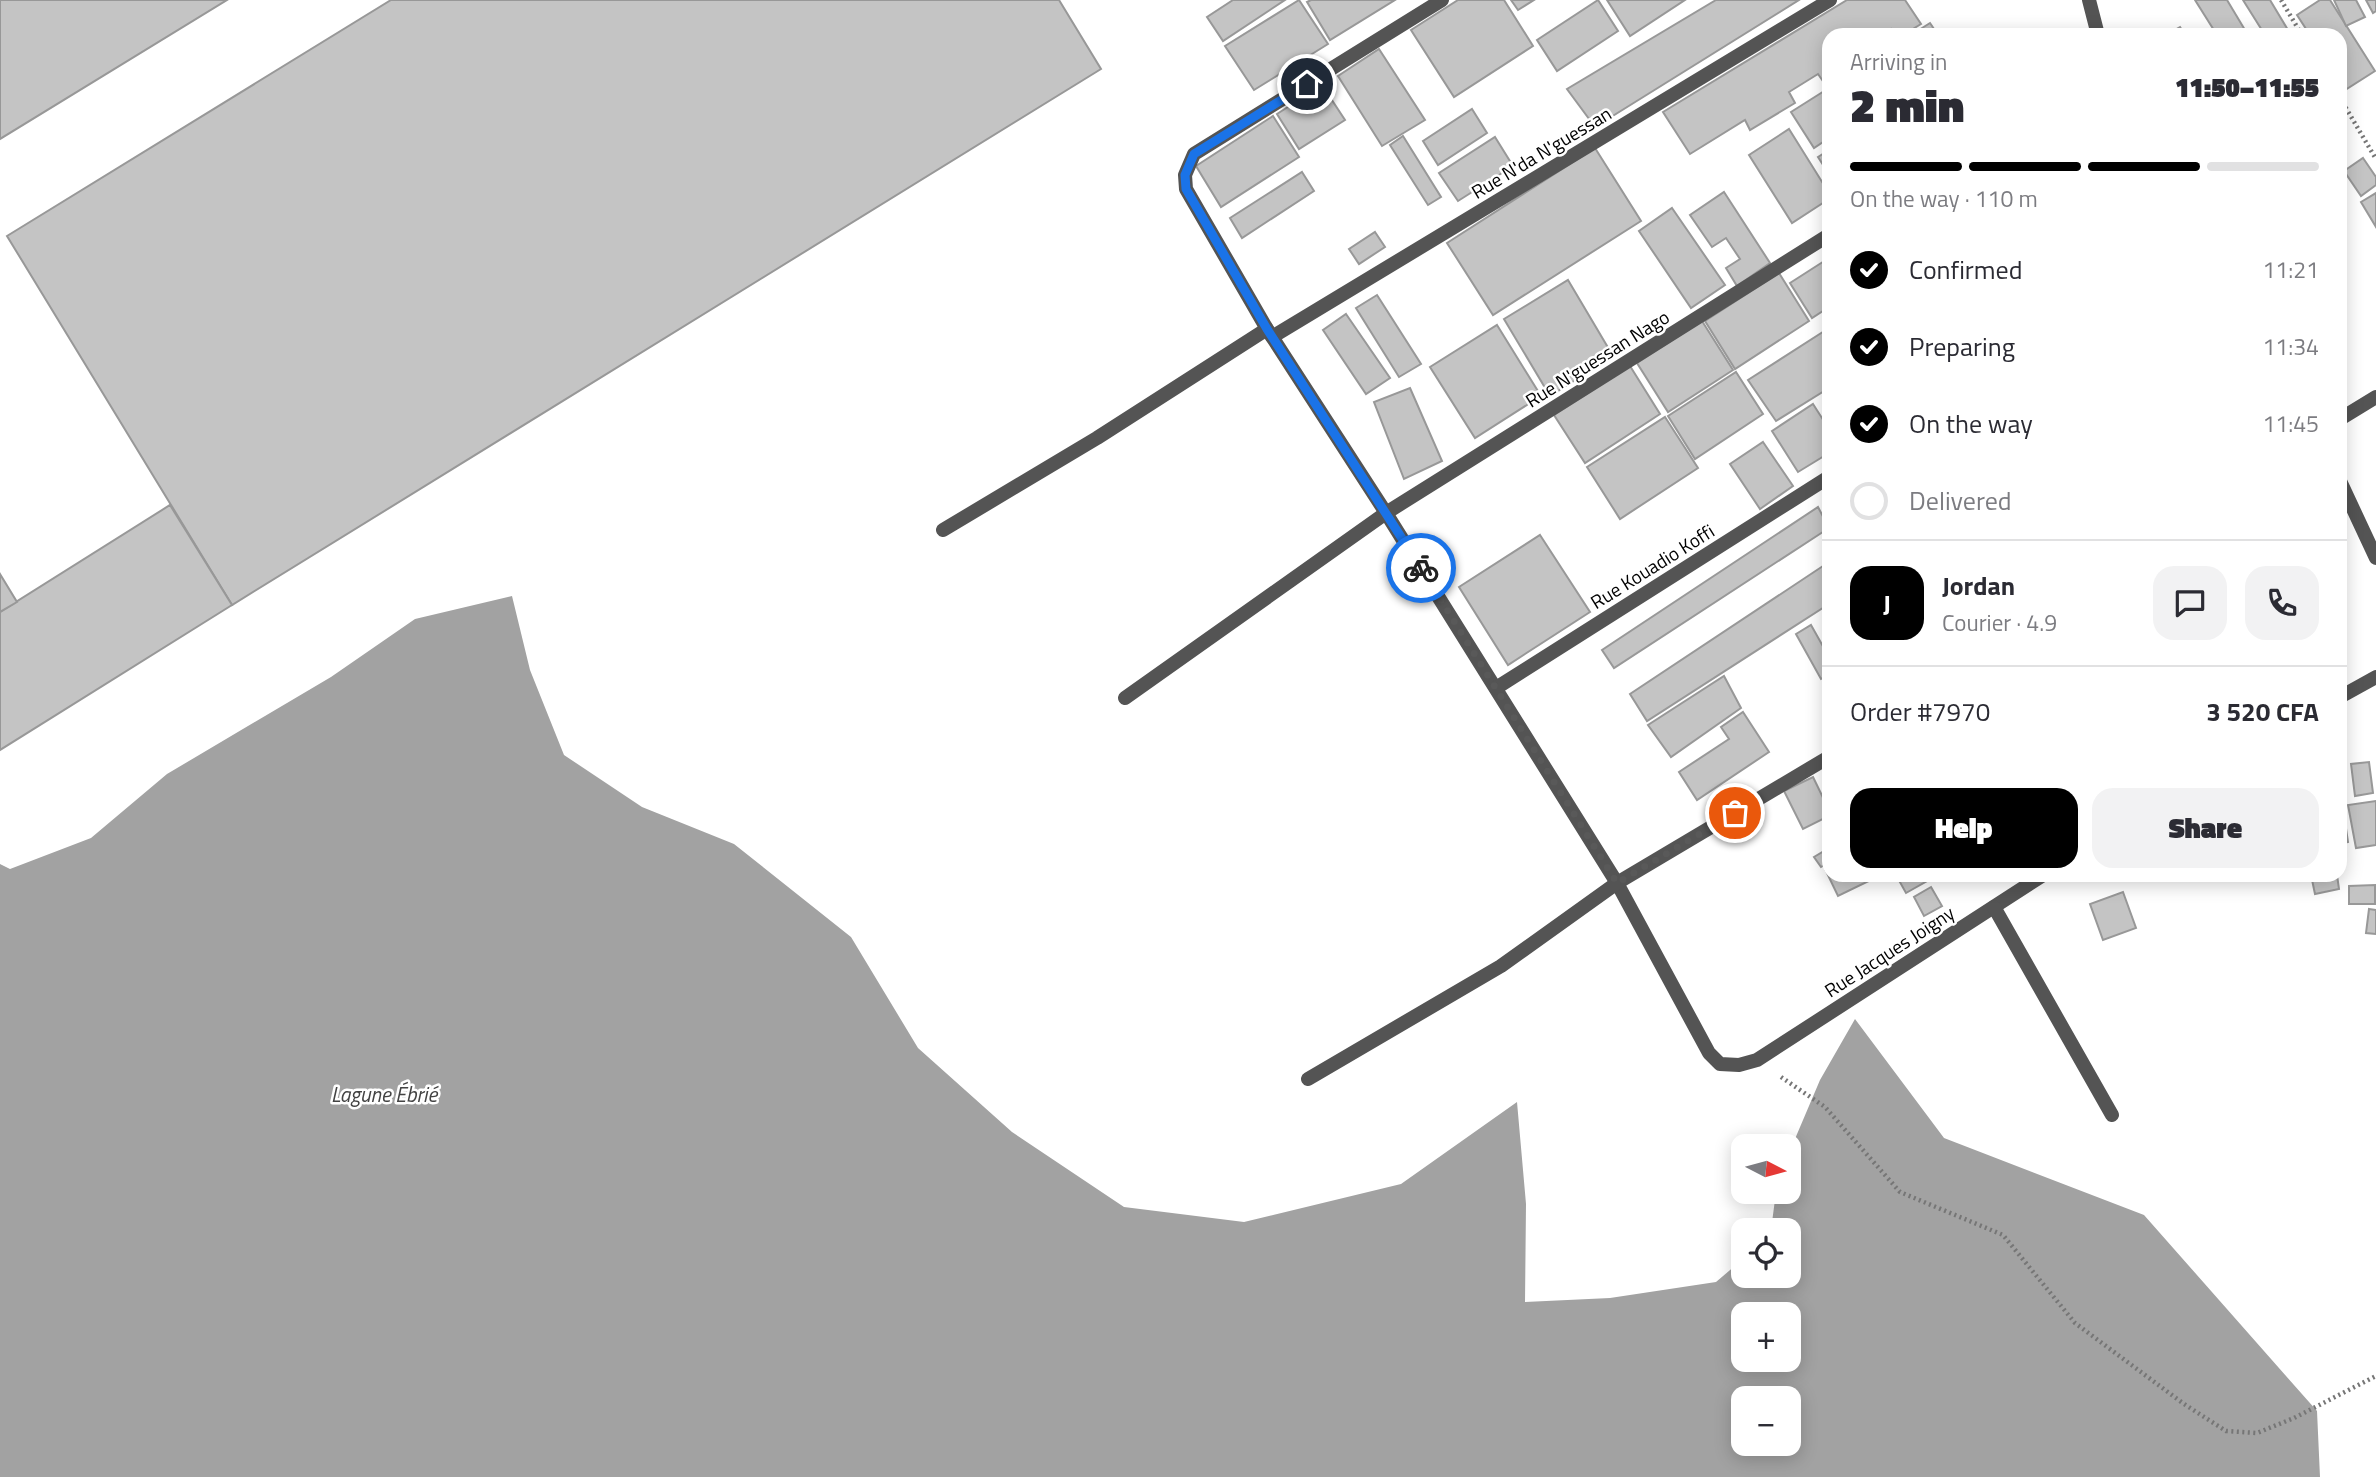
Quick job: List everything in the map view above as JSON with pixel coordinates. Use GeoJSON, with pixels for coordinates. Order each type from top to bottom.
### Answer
{"type":"FeatureCollection","features":[{"type":"Feature","properties":{"kind":"street"},"geometry":{"type":"LineString","coordinates":[[1442,0],[1194,154],[1185,175],[1186,189],[1270,333],[1617,883],[1709,1053],[1720,1064],[1739,1065],[1757,1060]]}},
{"type":"Feature","properties":{"kind":"street","name":"Rue N'da N'guessan"},"geometry":{"type":"LineString","coordinates":[[943,530],[1830,0]]}},
{"type":"Feature","properties":{"kind":"street"},"geometry":{"type":"LineString","coordinates":[[2089,0],[2096,28]]}},
{"type":"Feature","properties":{"kind":"street","name":"Rue N'guessan Nago"},"geometry":{"type":"LineString","coordinates":[[1125,698],[1386,513],[1822,239]]}},
{"type":"Feature","properties":{"kind":"street"},"geometry":{"type":"LineString","coordinates":[[2347,415],[2376,397]]}},
{"type":"Feature","properties":{"kind":"street","name":"Rue Kouadio Koffi"},"geometry":{"type":"LineString","coordinates":[[1496,688],[1822,481]]}},
{"type":"Feature","properties":{"kind":"street"},"geometry":{"type":"LineString","coordinates":[[2347,496],[2376,558]]}},
{"type":"Feature","properties":{"kind":"street"},"geometry":{"type":"LineString","coordinates":[[2347,693],[2376,677]]}},
{"type":"Feature","properties":{"kind":"street"},"geometry":{"type":"LineString","coordinates":[[1308,1079],[1501,967],[1617,883],[1822,761]]}},
{"type":"Feature","properties":{"kind":"street","name":"Rue Jacques Joigny"},"geometry":{"type":"LineString","coordinates":[[1757,1060],[2032,882]]}},
{"type":"Feature","properties":{"kind":"street"},"geometry":{"type":"LineString","coordinates":[[1994,907],[2112,1115]]}},
{"type":"Feature","properties":{"kind":"path"},"geometry":{"type":"LineString","coordinates":[[2281,0],[2298,28]]}},
{"type":"Feature","properties":{"kind":"path"},"geometry":{"type":"LineString","coordinates":[[2347,111],[2376,159]]}},
{"type":"Feature","properties":{"kind":"path"},"geometry":{"type":"LineString","coordinates":[[1757,1060],[1825,1107],[1900,1192],[2003,1235],[2075,1323],[2183,1404],[2226,1431],[2257,1433],[2294,1418],[2376,1376]]}},
{"type":"Feature","properties":{"kind":"water","name":"Lagune Ébrié"},"geometry":{"type":"Polygon","coordinates":[[[512,596],[530,670],[564,755],[642,807],[734,844],[851,937],[918,1048],[1012,1132],[1124,1207],[1244,1222],[1401,1184],[1517,1102],[1526,1204],[1525,1302],[1610,1298],[1716,1282],[1731,1269],[1731,1288],[1801,1288],[1801,1218],[1773,1218],[1774,1204],[1801,1204],[1801,1134],[1797,1134],[1820,1080],[1855,1019],[1944,1138],[2144,1215],[2317,1411],[2320,1477],[0,1477],[0,864],[10,869],[91,838],[167,774],[331,677],[415,619],[512,596]]]}},
{"type":"Feature","properties":{"kind":"building"},"geometry":{"type":"Polygon","coordinates":[[[0,0],[227,0],[0,139],[0,0]]]}},
{"type":"Feature","properties":{"kind":"building"},"geometry":{"type":"Polygon","coordinates":[[[391,0],[1059,0],[1101,69],[232,605],[7,236],[391,0]]]}},
{"type":"Feature","properties":{"kind":"building"},"geometry":{"type":"Polygon","coordinates":[[[1233,0],[1285,0],[1223,41],[1207,17],[1233,0]]]}},
{"type":"Feature","properties":{"kind":"building"},"geometry":{"type":"Polygon","coordinates":[[[1299,0],[1328,44],[1254,90],[1225,46],[1299,0]]]}},
{"type":"Feature","properties":{"kind":"building"},"geometry":{"type":"Polygon","coordinates":[[[1395,0],[1330,40],[1307,2],[1395,0]]]}},
{"type":"Feature","properties":{"kind":"building"},"geometry":{"type":"Polygon","coordinates":[[[1458,0],[1504,0],[1533,46],[1454,97],[1411,30],[1458,0]]]}},
{"type":"Feature","properties":{"kind":"building"},"geometry":{"type":"Polygon","coordinates":[[[1511,0],[1534,0],[1518,10],[1511,0]]]}},
{"type":"Feature","properties":{"kind":"building"},"geometry":{"type":"Polygon","coordinates":[[[1598,0],[1618,31],[1557,71],[1537,40],[1598,0]]]}},
{"type":"Feature","properties":{"kind":"building"},"geometry":{"type":"Polygon","coordinates":[[[1607,0],[1685,0],[1630,36],[1607,0]]]}},
{"type":"Feature","properties":{"kind":"building"},"geometry":{"type":"Polygon","coordinates":[[[1716,0],[1799,0],[1595,127],[1567,89],[1716,0]]]}},
{"type":"Feature","properties":{"kind":"building"},"geometry":{"type":"Polygon","coordinates":[[[1847,0],[1905,0],[1921,24],[1914,28],[1822,28],[1822,80],[1818,74],[1789,92],[1795,103],[1750,130],[1745,120],[1690,154],[1663,112],[1847,0]]]}},
{"type":"Feature","properties":{"kind":"building"},"geometry":{"type":"Polygon","coordinates":[[[2195,0],[2227,0],[2244,28],[2213,28],[2195,0]]]}},
{"type":"Feature","properties":{"kind":"building"},"geometry":{"type":"Polygon","coordinates":[[[2243,0],[2270,0],[2287,28],[2261,28],[2243,0]]]}},
{"type":"Feature","properties":{"kind":"building"},"geometry":{"type":"Polygon","coordinates":[[[2320,0],[2330,0],[2375,71],[2347,89],[2347,28],[2305,28],[2297,15],[2320,0]]]}},
{"type":"Feature","properties":{"kind":"building"},"geometry":{"type":"Polygon","coordinates":[[[2334,0],[2356,0],[2365,17],[2346,26],[2334,0]]]}},
{"type":"Feature","properties":{"kind":"building"},"geometry":{"type":"Polygon","coordinates":[[[2366,0],[2376,0],[2376,11],[2373,13],[2366,0]]]}},
{"type":"Feature","properties":{"kind":"building"},"geometry":{"type":"Polygon","coordinates":[[[1379,49],[1425,120],[1382,146],[1338,76],[1379,49]]]}},
{"type":"Feature","properties":{"kind":"building"},"geometry":{"type":"Polygon","coordinates":[[[1322,85],[1345,120],[1299,149],[1277,114],[1322,85]]]}},
{"type":"Feature","properties":{"kind":"building"},"geometry":{"type":"Polygon","coordinates":[[[1822,92],[1822,143],[1814,148],[1791,112],[1822,92]]]}},
{"type":"Feature","properties":{"kind":"building"},"geometry":{"type":"Polygon","coordinates":[[[1472,109],[1487,133],[1438,165],[1423,141],[1472,109]]]}},
{"type":"Feature","properties":{"kind":"building"},"geometry":{"type":"Polygon","coordinates":[[[1273,116],[1299,157],[1221,207],[1196,166],[1273,116]]]}},
{"type":"Feature","properties":{"kind":"building"},"geometry":{"type":"Polygon","coordinates":[[[1789,129],[1822,182],[1822,204],[1792,223],[1749,155],[1789,129]]]}},
{"type":"Feature","properties":{"kind":"building"},"geometry":{"type":"Polygon","coordinates":[[[1403,136],[1441,197],[1428,205],[1390,145],[1403,136]]]}},
{"type":"Feature","properties":{"kind":"building"},"geometry":{"type":"Polygon","coordinates":[[[1495,137],[1513,166],[1458,201],[1439,173],[1495,137]]]}},
{"type":"Feature","properties":{"kind":"building"},"geometry":{"type":"Polygon","coordinates":[[[1595,148],[1641,221],[1493,315],[1447,243],[1595,148]]]}},
{"type":"Feature","properties":{"kind":"building"},"geometry":{"type":"Polygon","coordinates":[[[2363,158],[2376,177],[2376,185],[2361,196],[2347,175],[2347,169],[2363,158]]]}},
{"type":"Feature","properties":{"kind":"building"},"geometry":{"type":"Polygon","coordinates":[[[1302,172],[1314,191],[1242,238],[1230,218],[1302,172]]]}},
{"type":"Feature","properties":{"kind":"building"},"geometry":{"type":"Polygon","coordinates":[[[1724,192],[1770,263],[1737,286],[1726,268],[1740,259],[1726,238],[1712,247],[1690,215],[1724,192]]]}},
{"type":"Feature","properties":{"kind":"building"},"geometry":{"type":"Polygon","coordinates":[[[2376,193],[2376,227],[2361,202],[2376,193]]]}},
{"type":"Feature","properties":{"kind":"building"},"geometry":{"type":"Polygon","coordinates":[[[1672,208],[1725,285],[1691,308],[1639,231],[1672,208]]]}},
{"type":"Feature","properties":{"kind":"building"},"geometry":{"type":"Polygon","coordinates":[[[1375,232],[1385,247],[1359,264],[1349,249],[1375,232]]]}},
{"type":"Feature","properties":{"kind":"building"},"geometry":{"type":"Polygon","coordinates":[[[1822,262],[1822,312],[1812,318],[1790,283],[1822,262]]]}},
{"type":"Feature","properties":{"kind":"building"},"geometry":{"type":"Polygon","coordinates":[[[1779,273],[1809,321],[1735,369],[1705,321],[1779,273]]]}},
{"type":"Feature","properties":{"kind":"building"},"geometry":{"type":"Polygon","coordinates":[[[1568,280],[1613,356],[1550,396],[1504,319],[1568,280]]]}},
{"type":"Feature","properties":{"kind":"building"},"geometry":{"type":"Polygon","coordinates":[[[1377,295],[1421,364],[1399,377],[1356,308],[1377,295]]]}},
{"type":"Feature","properties":{"kind":"building"},"geometry":{"type":"Polygon","coordinates":[[[1346,314],[1390,378],[1366,394],[1323,330],[1346,314]]]}},
{"type":"Feature","properties":{"kind":"building"},"geometry":{"type":"Polygon","coordinates":[[[1702,321],[1733,370],[1668,412],[1637,363],[1702,321]]]}},
{"type":"Feature","properties":{"kind":"building"},"geometry":{"type":"Polygon","coordinates":[[[1497,325],[1541,396],[1475,438],[1430,367],[1497,325]]]}},
{"type":"Feature","properties":{"kind":"building"},"geometry":{"type":"Polygon","coordinates":[[[1822,332],[1822,392],[1776,421],[1748,380],[1822,332]]]}},
{"type":"Feature","properties":{"kind":"building"},"geometry":{"type":"Polygon","coordinates":[[[1630,366],[1660,414],[1585,463],[1554,415],[1630,366]]]}},
{"type":"Feature","properties":{"kind":"building"},"geometry":{"type":"Polygon","coordinates":[[[1736,372],[1763,414],[1695,459],[1668,416],[1736,372]]]}},
{"type":"Feature","properties":{"kind":"building"},"geometry":{"type":"Polygon","coordinates":[[[1410,388],[1442,461],[1404,479],[1374,402],[1410,388]]]}},
{"type":"Feature","properties":{"kind":"building"},"geometry":{"type":"Polygon","coordinates":[[[1813,404],[1822,418],[1822,457],[1798,472],[1772,431],[1813,404]]]}},
{"type":"Feature","properties":{"kind":"building"},"geometry":{"type":"Polygon","coordinates":[[[1665,417],[1698,468],[1620,519],[1587,467],[1665,417]]]}},
{"type":"Feature","properties":{"kind":"building"},"geometry":{"type":"Polygon","coordinates":[[[1763,442],[1793,486],[1760,509],[1730,464],[1763,442]]]}},
{"type":"Feature","properties":{"kind":"building"},"geometry":{"type":"Polygon","coordinates":[[[170,505],[232,605],[0,750],[0,612],[170,505]]]}},
{"type":"Feature","properties":{"kind":"building"},"geometry":{"type":"Polygon","coordinates":[[[1818,507],[1822,515],[1822,533],[1614,668],[1602,650],[1818,507]]]}},
{"type":"Feature","properties":{"kind":"building"},"geometry":{"type":"Polygon","coordinates":[[[1540,535],[1590,612],[1508,665],[1459,587],[1540,535]]]}},
{"type":"Feature","properties":{"kind":"building"},"geometry":{"type":"Polygon","coordinates":[[[1822,567],[1822,608],[1647,721],[1630,694],[1822,567]]]}},
{"type":"Feature","properties":{"kind":"building"},"geometry":{"type":"Polygon","coordinates":[[[0,574],[17,602],[0,612],[0,574]]]}},
{"type":"Feature","properties":{"kind":"building"},"geometry":{"type":"Polygon","coordinates":[[[1811,625],[1822,645],[1822,678],[1821,679],[1796,634],[1811,625]]]}},
{"type":"Feature","properties":{"kind":"building"},"geometry":{"type":"Polygon","coordinates":[[[1724,676],[1741,708],[1671,757],[1648,725],[1724,676]]]}},
{"type":"Feature","properties":{"kind":"building"},"geometry":{"type":"Polygon","coordinates":[[[1743,712],[1769,752],[1697,800],[1679,772],[1729,739],[1721,727],[1743,712]]]}},
{"type":"Feature","properties":{"kind":"building"},"geometry":{"type":"Polygon","coordinates":[[[2369,762],[2373,793],[2355,796],[2351,764],[2369,762]]]}},
{"type":"Feature","properties":{"kind":"building"},"geometry":{"type":"Polygon","coordinates":[[[1813,777],[1822,796],[1822,820],[1803,829],[1784,791],[1813,777]]]}},
{"type":"Feature","properties":{"kind":"building"},"geometry":{"type":"Polygon","coordinates":[[[2376,801],[2376,845],[2356,848],[2348,805],[2376,801]]]}},
{"type":"Feature","properties":{"kind":"building"},"geometry":{"type":"Polygon","coordinates":[[[1822,852],[1822,866],[1821,867],[1814,857],[1822,852]]]}},
{"type":"Feature","properties":{"kind":"building"},"geometry":{"type":"Polygon","coordinates":[[[1831,882],[1867,882],[1838,896],[1831,882]]]}},
{"type":"Feature","properties":{"kind":"building"},"geometry":{"type":"Polygon","coordinates":[[[1900,882],[1925,882],[1906,893],[1900,882]]]}},
{"type":"Feature","properties":{"kind":"building"},"geometry":{"type":"Polygon","coordinates":[[[2312,882],[2338,882],[2339,889],[2315,894],[2312,882]]]}},
{"type":"Feature","properties":{"kind":"building"},"geometry":{"type":"Polygon","coordinates":[[[2375,885],[2375,904],[2349,904],[2349,886],[2375,885]]]}},
{"type":"Feature","properties":{"kind":"building"},"geometry":{"type":"Polygon","coordinates":[[[1931,887],[1942,906],[1924,916],[1914,897],[1931,887]]]}},
{"type":"Feature","properties":{"kind":"building"},"geometry":{"type":"Polygon","coordinates":[[[2123,892],[2136,928],[2103,940],[2090,904],[2123,892]]]}},
{"type":"Feature","properties":{"kind":"building"},"geometry":{"type":"Polygon","coordinates":[[[2369,909],[2376,910],[2376,934],[2366,933],[2369,909]]]}},
{"type":"Feature","properties":{"kind":"way so far"},"geometry":{"type":"LineString","coordinates":[[1421,568],[1617,883],[1735,813]]}},
{"type":"Feature","properties":{"kind":"route"},"geometry":{"type":"LineString","coordinates":[[1307,84],[1194,154],[1185,175],[1186,189],[1267,329],[1421,568]]}}]}
